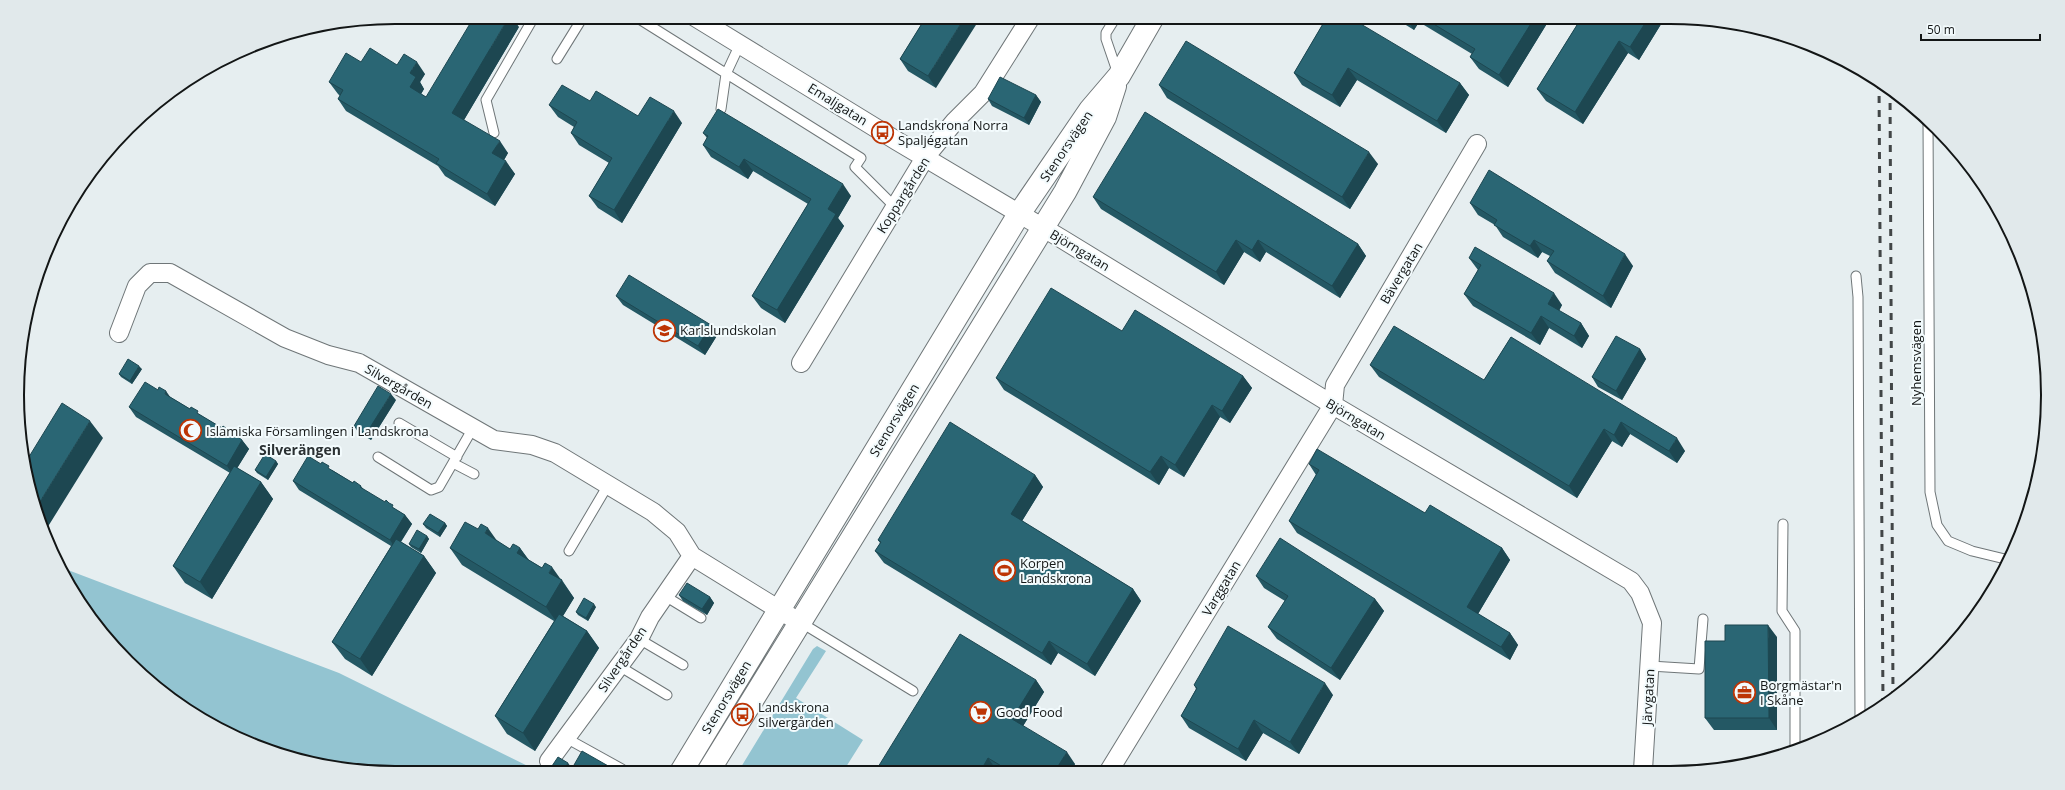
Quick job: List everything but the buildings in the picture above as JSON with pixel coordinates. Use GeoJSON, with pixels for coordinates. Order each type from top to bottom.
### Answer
{"type":"FeatureCollection","features":[{"type":"Feature","properties":{"kind":"street","name":"Emaljgatan"},"geometry":{"type":"LineString","coordinates":[[707,24],[897,141],[926,156],[1042,228]]}},
{"type":"Feature","properties":{"kind":"street","name":"Koppargården"},"geometry":{"type":"LineString","coordinates":[[801,363],[926,156],[955,121],[983,93],[1027,24]]}},
{"type":"Feature","properties":{"kind":"street","name":"Stenorsvägen"},"geometry":{"type":"LineString","coordinates":[[685,766],[778,609],[1019,214],[1090,110],[1118,76],[1149,24]]}},
{"type":"Feature","properties":{"kind":"street","name":"Stenorsvägen"},"geometry":{"type":"LineString","coordinates":[[712,766],[1065,192],[1105,118],[1118,76]]}},
{"type":"Feature","properties":{"kind":"street","name":"Bävergatan"},"geometry":{"type":"LineString","coordinates":[[1333,405],[1335,385],[1477,144]]}},
{"type":"Feature","properties":{"kind":"street","name":"Björngatan"},"geometry":{"type":"LineString","coordinates":[[1042,228],[1333,405],[1630,581],[1640,593],[1652,624]]}},
{"type":"Feature","properties":{"kind":"street","name":"Silvergården"},"geometry":{"type":"LineString","coordinates":[[119,333],[137,286],[150,273],[170,273],[284,338],[328,355],[358,363],[494,440],[532,446],[555,453],[653,512],[677,532],[692,556],[799,622]]}},
{"type":"Feature","properties":{"kind":"street","name":"Varggatan"},"geometry":{"type":"LineString","coordinates":[[1112,766],[1333,405]]}},
{"type":"Feature","properties":{"kind":"street","name":"Silvergården"},"geometry":{"type":"LineString","coordinates":[[550,761],[639,639],[650,617],[692,556]]}},
{"type":"Feature","properties":{"kind":"street","name":"Järvgatan"},"geometry":{"type":"LineString","coordinates":[[1643,766],[1652,624]]}},
{"type":"Feature","properties":{"kind":"lane"},"geometry":{"type":"LineString","coordinates":[[494,133],[486,100],[530,24]]}},
{"type":"Feature","properties":{"kind":"lane"},"geometry":{"type":"LineString","coordinates":[[557,59],[579,24]]}},
{"type":"Feature","properties":{"kind":"lane"},"geometry":{"type":"LineString","coordinates":[[647,24],[861,158],[855,167],[895,208]]}},
{"type":"Feature","properties":{"kind":"lane"},"geometry":{"type":"LineString","coordinates":[[1112,24],[1106,33],[1106,39],[1118,76]]}},
{"type":"Feature","properties":{"kind":"lane"},"geometry":{"type":"LineString","coordinates":[[721,109],[726,74],[740,44]]}},
{"type":"Feature","properties":{"kind":"lane","name":"Nyhemsvägen"},"geometry":{"type":"LineString","coordinates":[[1928,129],[1930,492],[1937,525],[1948,541],[1972,552],[2003,559]]}},
{"type":"Feature","properties":{"kind":"lane"},"geometry":{"type":"LineString","coordinates":[[1856,276],[1858,297],[1860,713]]}},
{"type":"Feature","properties":{"kind":"lane"},"geometry":{"type":"LineString","coordinates":[[399,423],[474,474]]}},
{"type":"Feature","properties":{"kind":"lane"},"geometry":{"type":"LineString","coordinates":[[378,457],[431,490],[439,488],[473,428]]}},
{"type":"Feature","properties":{"kind":"lane"},"geometry":{"type":"LineString","coordinates":[[570,551],[608,485]]}},
{"type":"Feature","properties":{"kind":"lane"},"geometry":{"type":"LineString","coordinates":[[1783,524],[1782,611],[1796,631],[1795,744]]}},
{"type":"Feature","properties":{"kind":"lane"},"geometry":{"type":"LineString","coordinates":[[665,596],[701,618]]}},
{"type":"Feature","properties":{"kind":"lane"},"geometry":{"type":"LineString","coordinates":[[1650,666],[1699,669],[1703,619]]}},
{"type":"Feature","properties":{"kind":"lane"},"geometry":{"type":"LineString","coordinates":[[799,622],[913,692]]}},
{"type":"Feature","properties":{"kind":"lane"},"geometry":{"type":"LineString","coordinates":[[639,639],[683,665]]}},
{"type":"Feature","properties":{"kind":"lane"},"geometry":{"type":"LineString","coordinates":[[619,666],[667,695]]}},
{"type":"Feature","properties":{"kind":"lane"},"geometry":{"type":"LineString","coordinates":[[566,738],[617,766]]}},
{"type":"Feature","properties":{"kind":"shaded area"},"geometry":{"type":"Polygon","coordinates":[[[68,570],[339,673],[528,766],[395,766],[347,763],[299,753],[253,738],[209,716],[169,689],[150,674],[116,640],[101,621],[68,570]]]}},
{"type":"Feature","properties":{"kind":"shaded area"},"geometry":{"type":"Polygon","coordinates":[[[817,646],[826,651],[796,698],[863,740],[847,766],[742,766],[813,649],[817,646]]]}},
{"type":"Feature","properties":{"kind":"railway"},"geometry":{"type":"LineString","coordinates":[[1879,89],[1883,698]]}},
{"type":"Feature","properties":{"kind":"railway"},"geometry":{"type":"LineString","coordinates":[[1890,97],[1893,691]]}},
{"type":"Feature","properties":{"kind":"place","name":"Landskrona Norra Spaljégatan"},"geometry":{"type":"Point","coordinates":[883,132]}},
{"type":"Feature","properties":{"kind":"place","name":"Karlslundskolan"},"geometry":{"type":"Point","coordinates":[665,330]}},
{"type":"Feature","properties":{"kind":"place","name":"Islamiska Församlingen i Landskrona"},"geometry":{"type":"Point","coordinates":[190,431]}},
{"type":"Feature","properties":{"kind":"place","name":"Korpen Landskrona"},"geometry":{"type":"Point","coordinates":[1004,570]}},
{"type":"Feature","properties":{"kind":"place","name":"Borgmästar'n I Skåne"},"geometry":{"type":"Point","coordinates":[1745,692]}},
{"type":"Feature","properties":{"kind":"place","name":"Good Food"},"geometry":{"type":"Point","coordinates":[980,712]}},
{"type":"Feature","properties":{"kind":"place","name":"Landskrona Silvergården"},"geometry":{"type":"Point","coordinates":[743,714]}},
{"type":"Feature","properties":{"kind":"district","name":"Silverängen"},"geometry":{"type":"Point","coordinates":[300,450]}}]}
